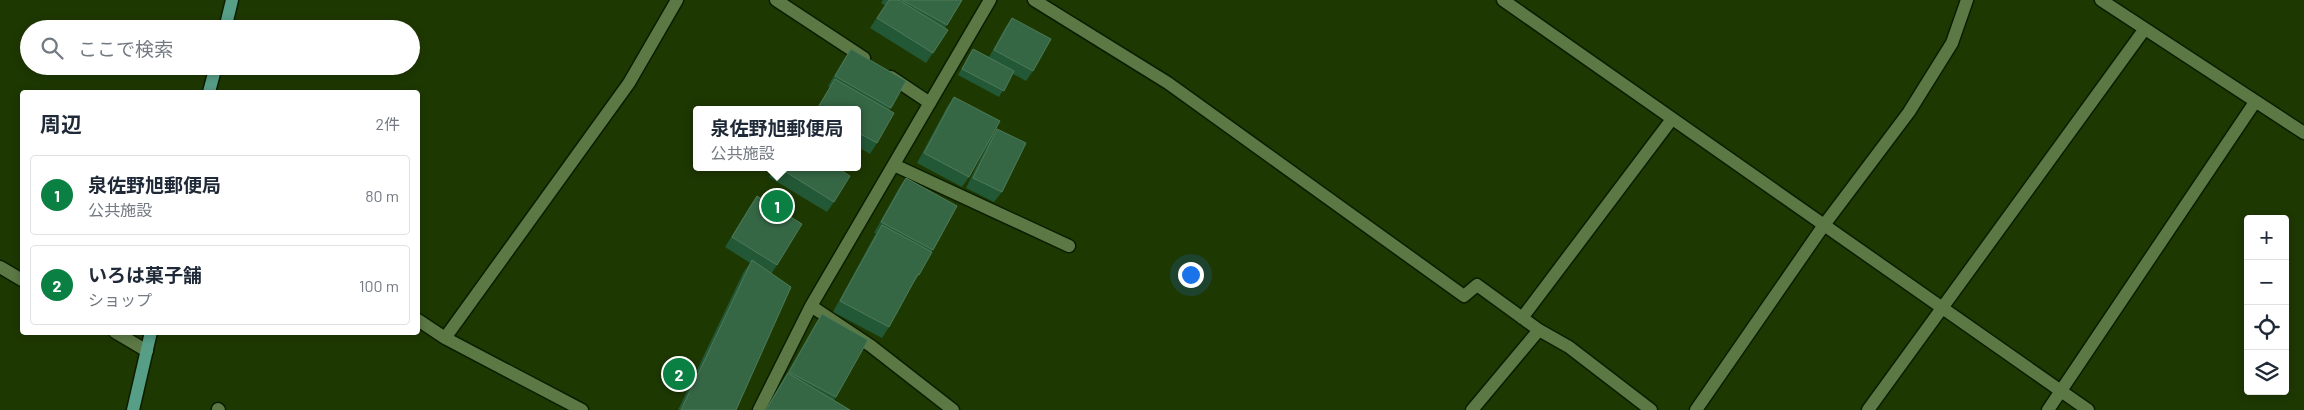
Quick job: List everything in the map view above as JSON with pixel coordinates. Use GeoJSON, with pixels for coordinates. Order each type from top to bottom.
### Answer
{"type":"FeatureCollection","features":[{"type":"Feature","properties":{"kind":"main road"},"geometry":{"type":"LineString","coordinates":[[227,20],[232,0]]}},
{"type":"Feature","properties":{"kind":"main road"},"geometry":{"type":"LineString","coordinates":[[210,90],[214,75]]}},
{"type":"Feature","properties":{"kind":"main road"},"geometry":{"type":"LineString","coordinates":[[133,410],[150,335]]}},
{"type":"Feature","properties":{"kind":"street"},"geometry":{"type":"LineString","coordinates":[[445,338],[629,83],[677,0]]}},
{"type":"Feature","properties":{"kind":"street"},"geometry":{"type":"LineString","coordinates":[[776,0],[930,103]]}},
{"type":"Feature","properties":{"kind":"street"},"geometry":{"type":"LineString","coordinates":[[759,410],[812,306],[990,0]]}},
{"type":"Feature","properties":{"kind":"street"},"geometry":{"type":"LineString","coordinates":[[1034,0],[1168,82],[1464,296],[1477,284],[1539,330],[1569,346],[1651,410]]}},
{"type":"Feature","properties":{"kind":"street"},"geometry":{"type":"LineString","coordinates":[[1503,0],[2088,410]]}},
{"type":"Feature","properties":{"kind":"street"},"geometry":{"type":"LineString","coordinates":[[1696,410],[1824,225],[1909,112],[1952,43],[1967,0]]}},
{"type":"Feature","properties":{"kind":"street"},"geometry":{"type":"LineString","coordinates":[[2101,0],[2144,30],[2304,133]]}},
{"type":"Feature","properties":{"kind":"street"},"geometry":{"type":"LineString","coordinates":[[1868,410],[2144,30]]}},
{"type":"Feature","properties":{"kind":"street"},"geometry":{"type":"LineString","coordinates":[[2048,410],[2255,102]]}},
{"type":"Feature","properties":{"kind":"street"},"geometry":{"type":"LineString","coordinates":[[1522,318],[1672,119]]}},
{"type":"Feature","properties":{"kind":"street"},"geometry":{"type":"LineString","coordinates":[[894,165],[1069,246]]}},
{"type":"Feature","properties":{"kind":"street"},"geometry":{"type":"LineString","coordinates":[[0,267],[20,279]]}},
{"type":"Feature","properties":{"kind":"street"},"geometry":{"type":"LineString","coordinates":[[812,306],[871,346],[953,410]]}},
{"type":"Feature","properties":{"kind":"street"},"geometry":{"type":"LineString","coordinates":[[420,321],[445,338],[582,410]]}},
{"type":"Feature","properties":{"kind":"street"},"geometry":{"type":"LineString","coordinates":[[1472,410],[1539,330]]}},
{"type":"Feature","properties":{"kind":"street"},"geometry":{"type":"LineString","coordinates":[[120,335],[147,351]]}},
{"type":"Feature","properties":{"kind":"building"},"geometry":{"type":"Polygon","coordinates":[[[889,0],[899,0],[948,30],[933,53],[877,18],[889,0]]]}},
{"type":"Feature","properties":{"kind":"building"},"geometry":{"type":"Polygon","coordinates":[[[902,0],[962,0],[947,25],[902,0]]]}},
{"type":"Feature","properties":{"kind":"building"},"geometry":{"type":"Polygon","coordinates":[[[1012,18],[1051,39],[1033,71],[994,50],[1012,18]]]}},
{"type":"Feature","properties":{"kind":"building"},"geometry":{"type":"Polygon","coordinates":[[[851,49],[906,81],[891,108],[835,76],[851,49]]]}},
{"type":"Feature","properties":{"kind":"building"},"geometry":{"type":"Polygon","coordinates":[[[973,49],[1014,71],[1004,91],[962,69],[973,49]]]}},
{"type":"Feature","properties":{"kind":"building"},"geometry":{"type":"Polygon","coordinates":[[[835,79],[894,113],[877,143],[861,134],[861,106],[819,106],[835,79]]]}},
{"type":"Feature","properties":{"kind":"building"},"geometry":{"type":"Polygon","coordinates":[[[954,97],[1000,121],[969,177],[924,153],[954,97]]]}},
{"type":"Feature","properties":{"kind":"building"},"geometry":{"type":"Polygon","coordinates":[[[997,129],[1026,143],[1002,192],[973,178],[997,129]]]}},
{"type":"Feature","properties":{"kind":"building"},"geometry":{"type":"Polygon","coordinates":[[[784,171],[842,171],[850,176],[834,202],[784,171]]]}},
{"type":"Feature","properties":{"kind":"building"},"geometry":{"type":"Polygon","coordinates":[[[906,178],[957,206],[933,250],[881,222],[906,178]]]}},
{"type":"Feature","properties":{"kind":"building"},"geometry":{"type":"Polygon","coordinates":[[[757,196],[802,224],[777,265],[732,237],[757,196]]]}},
{"type":"Feature","properties":{"kind":"building"},"geometry":{"type":"Polygon","coordinates":[[[882,225],[932,252],[889,327],[840,301],[882,225]]]}},
{"type":"Feature","properties":{"kind":"building"},"geometry":{"type":"Polygon","coordinates":[[[752,260],[791,287],[736,410],[681,410],[752,260]]]}},
{"type":"Feature","properties":{"kind":"building"},"geometry":{"type":"Polygon","coordinates":[[[822,314],[868,340],[836,397],[789,372],[822,314]]]}},
{"type":"Feature","properties":{"kind":"building"},"geometry":{"type":"Polygon","coordinates":[[[788,373],[850,410],[766,410],[788,373]]]}},
{"type":"Feature","properties":{"kind":"place","name":"泉佐野旭郵便局"},"geometry":{"type":"Point","coordinates":[777,206]}},
{"type":"Feature","properties":{"kind":"place","name":"いろは菓子舗"},"geometry":{"type":"Point","coordinates":[679,374]}}]}
